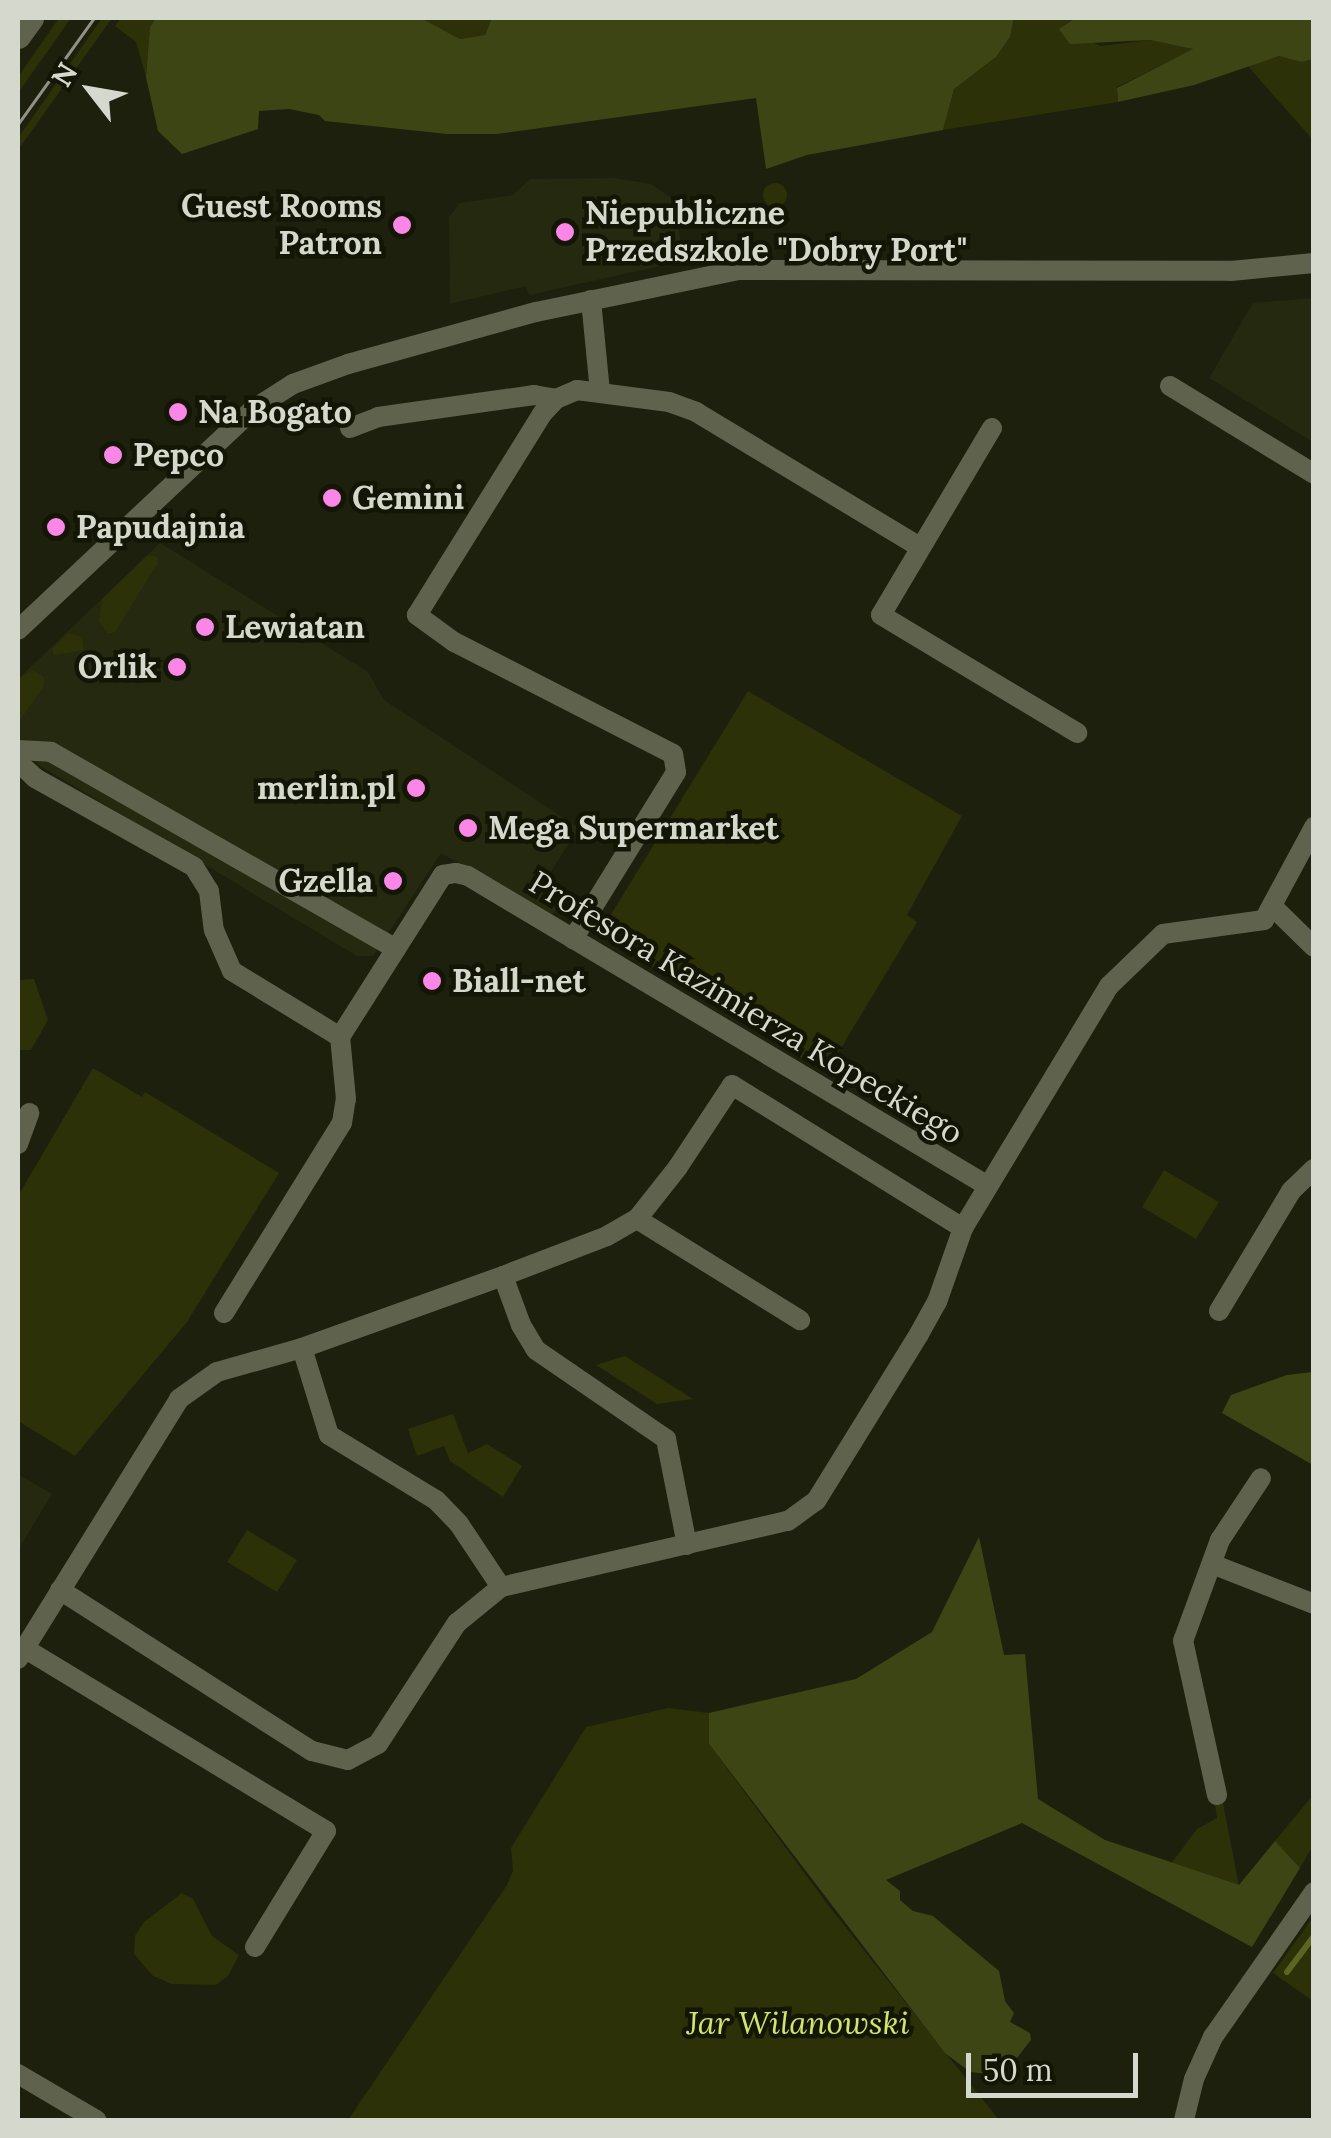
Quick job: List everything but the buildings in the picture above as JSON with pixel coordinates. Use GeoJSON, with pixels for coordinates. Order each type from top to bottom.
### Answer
{"type":"FeatureCollection","features":[{"type":"Feature","properties":{"kind":"street"},"geometry":{"type":"LineString","coordinates":[[18,36],[30,18]]}},
{"type":"Feature","properties":{"kind":"street"},"geometry":{"type":"LineString","coordinates":[[18,630],[252,410],[293,384],[348,364],[591,300],[739,270],[1231,271],[1314,263]]}},
{"type":"Feature","properties":{"kind":"street"},"geometry":{"type":"LineString","coordinates":[[591,300],[600,392]]}},
{"type":"Feature","properties":{"kind":"street"},"geometry":{"type":"LineString","coordinates":[[1170,386],[1314,474]]}},
{"type":"Feature","properties":{"kind":"street"},"geometry":{"type":"LineString","coordinates":[[350,428],[378,417],[534,395],[556,398],[577,390],[669,402],[696,412],[920,547]]}},
{"type":"Feature","properties":{"kind":"street"},"geometry":{"type":"LineString","coordinates":[[556,398],[532,428],[416,615],[454,642],[673,754],[676,772],[573,939]]}},
{"type":"Feature","properties":{"kind":"street"},"geometry":{"type":"LineString","coordinates":[[992,428],[881,615],[1077,733]]}},
{"type":"Feature","properties":{"kind":"street"},"geometry":{"type":"LineString","coordinates":[[18,750],[50,752],[396,948]]}},
{"type":"Feature","properties":{"kind":"street"},"geometry":{"type":"LineString","coordinates":[[18,762],[35,778],[194,867],[210,891],[214,930],[232,971],[340,1038],[346,1099],[342,1124],[224,1313]]}},
{"type":"Feature","properties":{"kind":"street"},"geometry":{"type":"LineString","coordinates":[[60,1590],[312,1752],[348,1760],[378,1744],[457,1623],[501,1587],[788,1520],[816,1501],[919,1334],[937,1302],[964,1228],[1109,986],[1132,959],[1163,934],[1264,920],[1314,828]]}},
{"type":"Feature","properties":{"kind":"street","name":"Profesora Kazimierza Kopeckiego"},"geometry":{"type":"LineString","coordinates":[[340,1038],[443,875],[456,873],[468,876],[988,1186]]}},
{"type":"Feature","properties":{"kind":"street"},"geometry":{"type":"LineString","coordinates":[[1273,907],[1314,947]]}},
{"type":"Feature","properties":{"kind":"street"},"geometry":{"type":"LineString","coordinates":[[255,1947],[326,1831],[21,1654],[178,1399],[217,1372],[302,1348],[503,1276],[607,1236],[637,1219],[678,1168],[732,1084],[964,1228]]}},
{"type":"Feature","properties":{"kind":"street"},"geometry":{"type":"LineString","coordinates":[[18,1144],[28,1113]]}},
{"type":"Feature","properties":{"kind":"street"},"geometry":{"type":"LineString","coordinates":[[1220,1310],[1291,1191],[1314,1169]]}},
{"type":"Feature","properties":{"kind":"street"},"geometry":{"type":"LineString","coordinates":[[637,1219],[800,1320]]}},
{"type":"Feature","properties":{"kind":"street"},"geometry":{"type":"LineString","coordinates":[[503,1276],[520,1325],[536,1350],[666,1438],[687,1545]]}},
{"type":"Feature","properties":{"kind":"street"},"geometry":{"type":"LineString","coordinates":[[302,1348],[329,1435],[436,1500],[459,1524],[501,1587]]}},
{"type":"Feature","properties":{"kind":"street"},"geometry":{"type":"LineString","coordinates":[[1217,1795],[1183,1641],[1220,1540],[1261,1478]]}},
{"type":"Feature","properties":{"kind":"street"},"geometry":{"type":"LineString","coordinates":[[1212,1564],[1314,1604]]}},
{"type":"Feature","properties":{"kind":"street"},"geometry":{"type":"LineString","coordinates":[[1184,2120],[1194,2080],[1213,2038],[1314,1892]]}},
{"type":"Feature","properties":{"kind":"street"},"geometry":{"type":"LineString","coordinates":[[18,2074],[96,2120]]}},
{"type":"Feature","properties":{"kind":"shaded area","name":"Niepubliczne Przedszkole \"Dobry Port\""},"geometry":{"type":"Polygon","coordinates":[[[615,178],[651,184],[677,202],[682,261],[529,295],[526,286],[450,304],[449,217],[460,203],[513,195],[530,179],[615,178]]]}},
{"type":"Feature","properties":{"kind":"shaded area"},"geometry":{"type":"Polygon","coordinates":[[[1314,298],[1313,442],[1209,378],[1253,303],[1314,298]]]}},
{"type":"Feature","properties":{"kind":"shaded area"},"geometry":{"type":"Polygon","coordinates":[[[160,543],[368,672],[384,700],[579,828],[545,881],[566,895],[551,918],[441,853],[373,956],[357,956],[39,765],[18,746],[18,679],[160,543]]]}},
{"type":"Feature","properties":{"kind":"shaded area"},"geometry":{"type":"Polygon","coordinates":[[[18,1474],[52,1494],[18,1550],[18,1474]]]}},
{"type":"Feature","properties":{"kind":"green space"},"geometry":{"type":"Polygon","coordinates":[[[59,18],[71,18],[18,93],[18,77],[59,18]]]}},
{"type":"Feature","properties":{"kind":"green space"},"geometry":{"type":"Polygon","coordinates":[[[102,18],[112,18],[18,150],[18,138],[102,18]]]}},
{"type":"Feature","properties":{"kind":"green space"},"geometry":{"type":"Polygon","coordinates":[[[121,18],[156,18],[150,27],[146,77],[136,42],[115,26],[121,18]]]}},
{"type":"Feature","properties":{"kind":"green space"},"geometry":{"type":"Polygon","coordinates":[[[156,18],[421,18],[460,39],[485,35],[492,18],[1014,18],[1010,37],[996,57],[954,89],[943,130],[807,155],[766,169],[756,98],[497,134],[447,134],[325,121],[319,115],[289,109],[259,111],[258,129],[182,154],[158,131],[146,77],[150,27],[156,18]]]}},
{"type":"Feature","properties":{"kind":"green space"},"geometry":{"type":"Polygon","coordinates":[[[421,18],[492,18],[485,35],[460,39],[421,18]]]}},
{"type":"Feature","properties":{"kind":"green space"},"geometry":{"type":"Polygon","coordinates":[[[1014,18],[1076,18],[1060,29],[1101,46],[1150,40],[1194,49],[1117,87],[1118,102],[943,130],[954,89],[996,57],[1010,37],[1014,18]]]}},
{"type":"Feature","properties":{"kind":"green space"},"geometry":{"type":"Polygon","coordinates":[[[1076,18],[1313,18],[1313,59],[1302,62],[1279,56],[1194,85],[1118,102],[1117,88],[1193,49],[1150,40],[1070,44],[1059,29],[1076,18]]]}},
{"type":"Feature","properties":{"kind":"green space"},"geometry":{"type":"Polygon","coordinates":[[[1280,56],[1302,62],[1313,59],[1313,140],[1246,64],[1280,56]]]}},
{"type":"Feature","properties":{"kind":"green space"},"geometry":{"type":"Polygon","coordinates":[[[775,183],[784,186],[784,204],[775,207],[766,204],[763,195],[766,186],[775,183]]]}},
{"type":"Feature","properties":{"kind":"green space"},"geometry":{"type":"Polygon","coordinates":[[[148,555],[157,557],[158,563],[115,632],[108,634],[99,622],[102,599],[148,555]]]}},
{"type":"Feature","properties":{"kind":"green space"},"geometry":{"type":"Polygon","coordinates":[[[68,633],[82,637],[84,650],[54,655],[52,649],[68,633]]]}},
{"type":"Feature","properties":{"kind":"green space"},"geometry":{"type":"Polygon","coordinates":[[[33,670],[44,677],[44,686],[18,723],[18,679],[33,670]]]}},
{"type":"Feature","properties":{"kind":"green space"},"geometry":{"type":"Polygon","coordinates":[[[748,691],[962,816],[907,915],[917,922],[826,1073],[599,934],[748,691]]]}},
{"type":"Feature","properties":{"kind":"green space"},"geometry":{"type":"Polygon","coordinates":[[[34,979],[48,1020],[31,1050],[18,1050],[18,980],[34,979]]]}},
{"type":"Feature","properties":{"kind":"green space"},"geometry":{"type":"Polygon","coordinates":[[[93,1068],[142,1097],[145,1092],[279,1173],[187,1322],[75,1456],[18,1421],[18,1196],[93,1068]]]}},
{"type":"Feature","properties":{"kind":"green space"},"geometry":{"type":"Polygon","coordinates":[[[1164,1170],[1219,1202],[1196,1239],[1142,1207],[1164,1170]]]}},
{"type":"Feature","properties":{"kind":"green space"},"geometry":{"type":"Polygon","coordinates":[[[625,1356],[693,1399],[657,1404],[596,1365],[625,1356]]]}},
{"type":"Feature","properties":{"kind":"green space"},"geometry":{"type":"Polygon","coordinates":[[[1313,1372],[1313,1465],[1222,1413],[1231,1395],[1287,1375],[1313,1372]]]}},
{"type":"Feature","properties":{"kind":"green space"},"geometry":{"type":"Polygon","coordinates":[[[453,1414],[468,1453],[487,1444],[522,1466],[503,1497],[450,1461],[444,1446],[417,1456],[408,1429],[453,1414]]]}},
{"type":"Feature","properties":{"kind":"green space"},"geometry":{"type":"Polygon","coordinates":[[[247,1530],[297,1560],[277,1592],[227,1562],[247,1530]]]}},
{"type":"Feature","properties":{"kind":"green space"},"geometry":{"type":"Polygon","coordinates":[[[979,1537],[1004,1655],[1025,1654],[1038,1799],[1105,1840],[1239,1885],[1275,1841],[1300,1868],[1252,1947],[1022,1823],[886,1880],[900,1891],[900,1900],[913,1911],[933,1916],[999,1971],[1005,2001],[1014,2013],[1010,2022],[1030,2033],[1031,2040],[1012,2064],[988,2074],[970,2072],[945,2053],[709,1744],[709,1713],[856,1679],[932,1632],[979,1537]]]}},
{"type":"Feature","properties":{"kind":"green space","name":"Jar Wilanowski"},"geometry":{"type":"Polygon","coordinates":[[[668,1708],[709,1713],[709,1744],[828,1905],[999,2120],[348,2120],[507,1885],[513,1871],[511,1848],[586,1727],[668,1708]]]}},
{"type":"Feature","properties":{"kind":"green space"},"geometry":{"type":"Polygon","coordinates":[[[1313,1795],[1313,1846],[1300,1868],[1275,1841],[1313,1795]]]}},
{"type":"Feature","properties":{"kind":"green space"},"geometry":{"type":"Polygon","coordinates":[[[1223,1803],[1239,1886],[1170,1865],[1197,1829],[1217,1818],[1215,1805],[1223,1803]]]}},
{"type":"Feature","properties":{"kind":"green space"},"geometry":{"type":"Polygon","coordinates":[[[182,1893],[193,1899],[212,1936],[239,1955],[228,1976],[216,1985],[172,1984],[153,1976],[134,1954],[135,1936],[144,1922],[182,1893]]]}},
{"type":"Feature","properties":{"kind":"green space"},"geometry":{"type":"Polygon","coordinates":[[[1313,1917],[1313,2001],[1273,1973],[1313,1917]]]}},
{"type":"Feature","properties":{"kind":"waterway"},"geometry":{"type":"LineString","coordinates":[[1287,1972],[1314,1936]]}},
{"type":"Feature","properties":{"kind":"tram line"},"geometry":{"type":"LineString","coordinates":[[18,124],[94,18]]}},
{"type":"Feature","properties":{"kind":"place","name":"Guest Rooms Patron"},"geometry":{"type":"Point","coordinates":[402,225]}},
{"type":"Feature","properties":{"kind":"place","name":"Niepubliczne Przedszkole \"Dobry Port\""},"geometry":{"type":"Point","coordinates":[565,232]}},
{"type":"Feature","properties":{"kind":"place","name":"Na Bogato"},"geometry":{"type":"Point","coordinates":[178,412]}},
{"type":"Feature","properties":{"kind":"place","name":"Pepco"},"geometry":{"type":"Point","coordinates":[113,455]}},
{"type":"Feature","properties":{"kind":"place","name":"Gemini"},"geometry":{"type":"Point","coordinates":[332,498]}},
{"type":"Feature","properties":{"kind":"place","name":"Papudajnia"},"geometry":{"type":"Point","coordinates":[56,527]}},
{"type":"Feature","properties":{"kind":"place","name":"Lewiatan"},"geometry":{"type":"Point","coordinates":[205,627]}},
{"type":"Feature","properties":{"kind":"place","name":"Orlik"},"geometry":{"type":"Point","coordinates":[177,667]}},
{"type":"Feature","properties":{"kind":"place","name":"merlin.pl"},"geometry":{"type":"Point","coordinates":[416,788]}},
{"type":"Feature","properties":{"kind":"place","name":"Mega Supermarket"},"geometry":{"type":"Point","coordinates":[468,828]}},
{"type":"Feature","properties":{"kind":"place","name":"Gzella"},"geometry":{"type":"Point","coordinates":[393,881]}},
{"type":"Feature","properties":{"kind":"place","name":"Biall-net"},"geometry":{"type":"Point","coordinates":[432,981]}}]}
